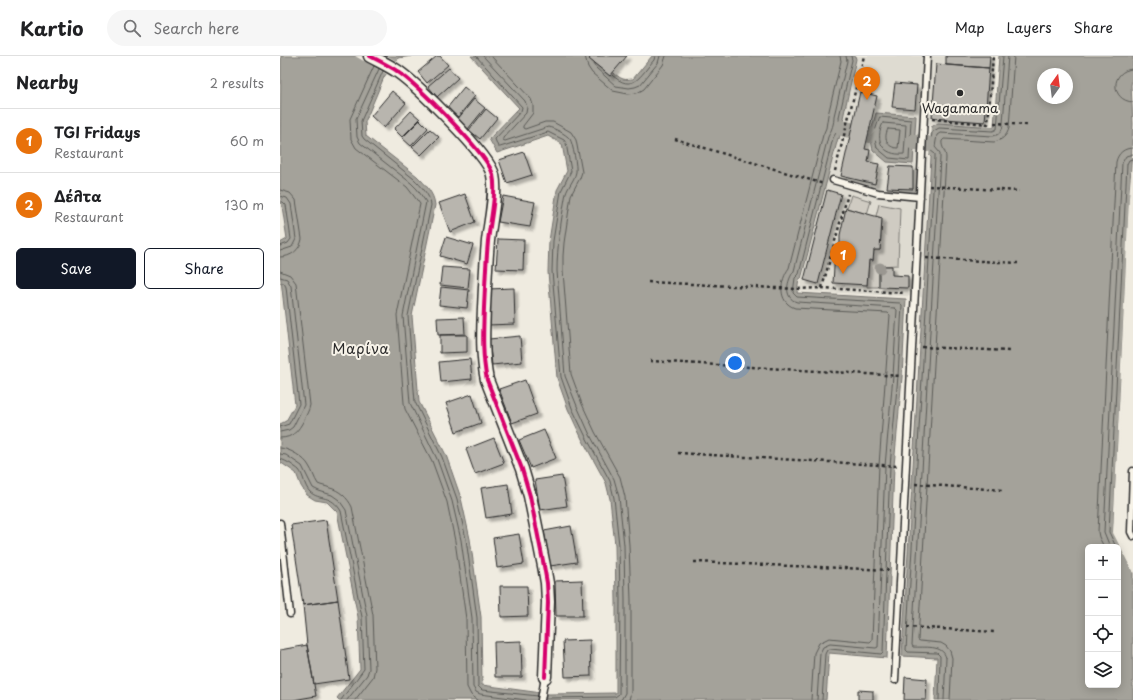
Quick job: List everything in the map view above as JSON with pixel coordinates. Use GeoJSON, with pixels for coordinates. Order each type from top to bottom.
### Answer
{"type":"FeatureCollection","features":[{"type":"Feature","properties":{"kind":"street"},"geometry":{"type":"LineString","coordinates":[[370,56],[397,71],[419,90],[474,145],[488,163],[492,172],[494,189],[485,272],[483,344],[485,367],[488,380],[522,469],[530,496],[544,566],[548,602],[545,677]]}},
{"type":"Feature","properties":{"kind":"lane"},"geometry":{"type":"LineString","coordinates":[[895,680],[927,56]]}},
{"type":"Feature","properties":{"kind":"lane"},"geometry":{"type":"LineString","coordinates":[[833,180],[878,193],[920,197]]}},
{"type":"Feature","properties":{"kind":"lane"},"geometry":{"type":"LineString","coordinates":[[1133,471],[1131,520],[1131,532],[1133,536]]}},
{"type":"Feature","properties":{"kind":"lane"},"geometry":{"type":"LineString","coordinates":[[280,523],[290,614]]}},
{"type":"Feature","properties":{"kind":"lane"},"geometry":{"type":"LineString","coordinates":[[541,700],[545,677]]}},
{"type":"Feature","properties":{"kind":"path"},"geometry":{"type":"LineString","coordinates":[[833,180],[864,56]]}},
{"type":"Feature","properties":{"kind":"path"},"geometry":{"type":"LineString","coordinates":[[924,119],[988,124],[993,56]]}},
{"type":"Feature","properties":{"kind":"path"},"geometry":{"type":"LineString","coordinates":[[994,122],[1027,125]]}},
{"type":"Feature","properties":{"kind":"path"},"geometry":{"type":"LineString","coordinates":[[675,139],[826,184]]}},
{"type":"Feature","properties":{"kind":"path"},"geometry":{"type":"LineString","coordinates":[[822,288],[850,185]]}},
{"type":"Feature","properties":{"kind":"path"},"geometry":{"type":"LineString","coordinates":[[930,186],[1019,191]]}},
{"type":"Feature","properties":{"kind":"path"},"geometry":{"type":"LineString","coordinates":[[925,258],[1018,263]]}},
{"type":"Feature","properties":{"kind":"path"},"geometry":{"type":"LineString","coordinates":[[648,282],[797,289],[822,288],[915,294]]}},
{"type":"Feature","properties":{"kind":"path"},"geometry":{"type":"LineString","coordinates":[[920,347],[1010,351]]}},
{"type":"Feature","properties":{"kind":"path"},"geometry":{"type":"LineString","coordinates":[[650,361],[902,376]]}},
{"type":"Feature","properties":{"kind":"path"},"geometry":{"type":"LineString","coordinates":[[678,453],[894,466]]}},
{"type":"Feature","properties":{"kind":"path"},"geometry":{"type":"LineString","coordinates":[[912,484],[1003,490]]}},
{"type":"Feature","properties":{"kind":"path"},"geometry":{"type":"LineString","coordinates":[[694,562],[890,570]]}},
{"type":"Feature","properties":{"kind":"path"},"geometry":{"type":"LineString","coordinates":[[904,627],[996,632]]}},
{"type":"Feature","properties":{"kind":"shaded area"},"geometry":{"type":"Polygon","coordinates":[[[855,56],[994,56],[990,122],[930,125],[922,297],[799,291],[856,59],[855,56]]]}},
{"type":"Feature","properties":{"kind":"shaded area"},"geometry":{"type":"Polygon","coordinates":[[[851,195],[871,201],[867,214],[847,208],[851,195]]]}},
{"type":"Feature","properties":{"kind":"shaded area"},"geometry":{"type":"Polygon","coordinates":[[[879,204],[900,208],[898,265],[879,266],[879,287],[867,287],[869,260],[873,260],[874,250],[880,250],[882,218],[876,216],[879,204]]]}},
{"type":"Feature","properties":{"kind":"water"},"geometry":{"type":"Polygon","coordinates":[[[281,56],[412,56],[398,58],[384,77],[365,122],[366,136],[423,182],[429,189],[435,205],[412,316],[419,402],[446,455],[461,498],[470,539],[481,617],[482,685],[549,694],[616,693],[615,545],[610,499],[606,483],[582,439],[568,409],[557,378],[548,272],[549,241],[557,190],[567,171],[562,144],[548,136],[497,153],[489,139],[519,108],[471,56],[600,56],[603,62],[620,78],[633,79],[652,56],[855,56],[856,59],[844,119],[801,279],[799,279],[797,293],[906,299],[902,377],[894,466],[887,658],[829,653],[826,700],[339,700],[337,698],[360,669],[358,617],[337,512],[327,502],[315,500],[307,495],[301,486],[296,473],[280,462],[280,424],[286,421],[295,405],[280,271],[280,243],[287,239],[280,193],[281,56]]]}},
{"type":"Feature","properties":{"kind":"water"},"geometry":{"type":"Polygon","coordinates":[[[999,56],[1133,56],[1133,76],[1131,85],[1133,124],[1113,532],[1119,544],[1085,544],[1085,688],[1121,688],[1121,548],[1133,573],[1133,700],[935,700],[937,658],[902,656],[931,157],[926,152],[928,129],[938,123],[994,127],[999,56]]]}},
{"type":"Feature","properties":{"kind":"water"},"geometry":{"type":"Polygon","coordinates":[[[876,113],[916,116],[913,164],[887,162],[873,150],[870,135],[876,113]]]}},
{"type":"Feature","properties":{"kind":"pier"},"geometry":{"type":"Polygon","coordinates":[[[355,56],[388,56],[398,62],[388,75],[355,56]]]}},
{"type":"Feature","properties":{"kind":"pier"},"geometry":{"type":"Polygon","coordinates":[[[931,125],[929,158],[924,154],[926,129],[931,125]]]}},
{"type":"Feature","properties":{"kind":"pier"},"geometry":{"type":"Polygon","coordinates":[[[1133,153],[1115,532],[1121,544],[1118,544],[1113,533],[1129,197],[1133,153]]]}},
{"type":"Feature","properties":{"kind":"pier"},"geometry":{"type":"Polygon","coordinates":[[[1121,544],[1133,568],[1133,573],[1121,549],[1121,544]]]}},
{"type":"Feature","properties":{"kind":"building"},"geometry":{"type":"Polygon","coordinates":[[[437,56],[440,56],[448,65],[427,83],[418,72],[437,56]]]}},
{"type":"Feature","properties":{"kind":"building"},"geometry":{"type":"Polygon","coordinates":[[[592,56],[627,56],[610,76],[589,59],[592,56]]]}},
{"type":"Feature","properties":{"kind":"building"},"geometry":{"type":"Polygon","coordinates":[[[946,56],[990,56],[989,68],[946,65],[946,56]]]}},
{"type":"Feature","properties":{"kind":"building","name":"Wagamama"},"geometry":{"type":"Polygon","coordinates":[[[936,64],[989,68],[985,122],[932,118],[936,64]]]}},
{"type":"Feature","properties":{"kind":"building"},"geometry":{"type":"Polygon","coordinates":[[[449,68],[458,78],[437,97],[428,86],[449,68]]]}},
{"type":"Feature","properties":{"kind":"building"},"geometry":{"type":"Polygon","coordinates":[[[895,83],[917,85],[915,109],[892,107],[895,83]]]}},
{"type":"Feature","properties":{"kind":"building"},"geometry":{"type":"Polygon","coordinates":[[[464,87],[475,96],[458,117],[447,108],[464,87]]]}},
{"type":"Feature","properties":{"kind":"building"},"geometry":{"type":"Polygon","coordinates":[[[392,91],[406,103],[384,128],[371,116],[392,91]]]}},
{"type":"Feature","properties":{"kind":"building"},"geometry":{"type":"Polygon","coordinates":[[[860,92],[877,96],[865,149],[870,150],[868,162],[879,164],[875,184],[841,176],[860,92]]]}},
{"type":"Feature","properties":{"kind":"building"},"geometry":{"type":"Polygon","coordinates":[[[474,99],[485,108],[468,129],[457,120],[474,99]]]}},
{"type":"Feature","properties":{"kind":"building"},"geometry":{"type":"Polygon","coordinates":[[[486,109],[497,118],[480,139],[469,130],[486,109]]]}},
{"type":"Feature","properties":{"kind":"building"},"geometry":{"type":"Polygon","coordinates":[[[411,111],[420,119],[402,137],[394,129],[411,111]]]}},
{"type":"Feature","properties":{"kind":"building"},"geometry":{"type":"Polygon","coordinates":[[[420,120],[428,128],[411,146],[402,138],[420,120]]]}},
{"type":"Feature","properties":{"kind":"building"},"geometry":{"type":"Polygon","coordinates":[[[430,129],[439,137],[421,155],[412,147],[430,129]]]}},
{"type":"Feature","properties":{"kind":"building"},"geometry":{"type":"Polygon","coordinates":[[[524,152],[532,175],[507,183],[499,160],[524,152]]]}},
{"type":"Feature","properties":{"kind":"building"},"geometry":{"type":"Polygon","coordinates":[[[890,166],[913,167],[913,189],[887,188],[890,166]]]}},
{"type":"Feature","properties":{"kind":"building"},"geometry":{"type":"Polygon","coordinates":[[[827,190],[841,194],[818,284],[804,280],[827,190]]]}},
{"type":"Feature","properties":{"kind":"building"},"geometry":{"type":"Polygon","coordinates":[[[465,194],[475,222],[450,232],[439,203],[465,194]]]}},
{"type":"Feature","properties":{"kind":"building"},"geometry":{"type":"Polygon","coordinates":[[[503,196],[535,202],[530,227],[498,222],[503,196]]]}},
{"type":"Feature","properties":{"kind":"building"},"geometry":{"type":"Polygon","coordinates":[[[846,208],[882,218],[880,250],[874,250],[873,261],[869,260],[867,285],[833,283],[835,252],[840,252],[840,235],[846,208]]]}},
{"type":"Feature","properties":{"kind":"building"},"geometry":{"type":"Polygon","coordinates":[[[446,237],[473,245],[467,264],[440,256],[446,237]]]}},
{"type":"Feature","properties":{"kind":"building"},"geometry":{"type":"Polygon","coordinates":[[[498,239],[524,240],[523,270],[496,269],[498,239]]]}},
{"type":"Feature","properties":{"kind":"building"},"geometry":{"type":"Polygon","coordinates":[[[879,266],[892,266],[892,275],[908,276],[908,288],[879,287],[879,266]]]}},
{"type":"Feature","properties":{"kind":"building"},"geometry":{"type":"Polygon","coordinates":[[[442,267],[470,269],[468,288],[440,285],[442,267]]]}},
{"type":"Feature","properties":{"kind":"building"},"geometry":{"type":"Polygon","coordinates":[[[441,287],[469,290],[467,308],[439,305],[441,287]]]}},
{"type":"Feature","properties":{"kind":"building"},"geometry":{"type":"Polygon","coordinates":[[[514,288],[515,324],[488,325],[487,289],[514,288]]]}},
{"type":"Feature","properties":{"kind":"building"},"geometry":{"type":"Polygon","coordinates":[[[464,317],[465,334],[438,335],[437,318],[464,317]]]}},
{"type":"Feature","properties":{"kind":"building"},"geometry":{"type":"Polygon","coordinates":[[[440,335],[467,335],[467,352],[440,353],[440,335]]]}},
{"type":"Feature","properties":{"kind":"building"},"geometry":{"type":"Polygon","coordinates":[[[520,336],[522,362],[492,365],[489,339],[520,336]]]}},
{"type":"Feature","properties":{"kind":"building"},"geometry":{"type":"Polygon","coordinates":[[[470,359],[472,379],[441,382],[439,362],[470,359]]]}},
{"type":"Feature","properties":{"kind":"building"},"geometry":{"type":"Polygon","coordinates":[[[525,380],[537,414],[512,423],[499,389],[525,380]]]}},
{"type":"Feature","properties":{"kind":"building"},"geometry":{"type":"Polygon","coordinates":[[[472,394],[481,423],[456,432],[446,403],[472,394]]]}},
{"type":"Feature","properties":{"kind":"building"},"geometry":{"type":"Polygon","coordinates":[[[544,430],[556,458],[531,468],[519,440],[544,430]]]}},
{"type":"Feature","properties":{"kind":"building"},"geometry":{"type":"Polygon","coordinates":[[[494,438],[504,463],[475,474],[466,449],[494,438]]]}},
{"type":"Feature","properties":{"kind":"building"},"geometry":{"type":"Polygon","coordinates":[[[562,476],[567,506],[540,510],[535,480],[562,476]]]}},
{"type":"Feature","properties":{"kind":"building"},"geometry":{"type":"Polygon","coordinates":[[[508,484],[512,514],[486,518],[481,488],[508,484]]]}},
{"type":"Feature","properties":{"kind":"building"},"geometry":{"type":"Polygon","coordinates":[[[326,520],[338,600],[303,605],[291,525],[326,520]]]}},
{"type":"Feature","properties":{"kind":"building"},"geometry":{"type":"Polygon","coordinates":[[[571,526],[577,562],[550,566],[544,531],[571,526]]]}},
{"type":"Feature","properties":{"kind":"building"},"geometry":{"type":"Polygon","coordinates":[[[519,534],[524,564],[497,568],[493,538],[519,534]]]}},
{"type":"Feature","properties":{"kind":"building"},"geometry":{"type":"Polygon","coordinates":[[[582,580],[583,616],[556,616],[555,581],[582,580]]]}},
{"type":"Feature","properties":{"kind":"building"},"geometry":{"type":"Polygon","coordinates":[[[500,586],[527,586],[528,616],[501,617],[500,586]]]}},
{"type":"Feature","properties":{"kind":"building"},"geometry":{"type":"Polygon","coordinates":[[[338,600],[349,679],[314,684],[307,645],[303,605],[338,600]]]}},
{"type":"Feature","properties":{"kind":"building"},"geometry":{"type":"Polygon","coordinates":[[[590,640],[591,676],[565,677],[563,641],[590,640]]]}},
{"type":"Feature","properties":{"kind":"building"},"geometry":{"type":"Polygon","coordinates":[[[521,641],[522,677],[495,677],[494,642],[521,641]]]}},
{"type":"Feature","properties":{"kind":"building"},"geometry":{"type":"Polygon","coordinates":[[[307,645],[316,696],[293,700],[280,700],[280,650],[307,645]]]}},
{"type":"Feature","properties":{"kind":"building"},"geometry":{"type":"Polygon","coordinates":[[[905,677],[927,679],[926,700],[904,700],[905,677]]]}},
{"type":"Feature","properties":{"kind":"building"},"geometry":{"type":"Polygon","coordinates":[[[858,690],[873,691],[873,700],[858,700],[858,690]]]}},
{"type":"Feature","properties":{"kind":"waterway"},"geometry":{"type":"LineString","coordinates":[[842,128],[870,135]]}},
{"type":"Feature","properties":{"kind":"waterway"},"geometry":{"type":"LineString","coordinates":[[914,142],[927,144]]}},
{"type":"Feature","properties":{"kind":"cycle path"},"geometry":{"type":"LineString","coordinates":[[370,56],[397,71],[435,104],[479,152],[489,165],[493,175],[494,199],[488,241],[485,291],[483,335],[484,362],[487,380],[522,469],[530,496],[544,566],[548,602],[545,677]]}},
{"type":"Feature","properties":{"kind":"place","name":"Wagamama"},"geometry":{"type":"Point","coordinates":[960,93]}},
{"type":"Feature","properties":{"kind":"place","name":"Δέλτα"},"geometry":{"type":"Point","coordinates":[867,100]}},
{"type":"Feature","properties":{"kind":"place","name":"TGI Fridays"},"geometry":{"type":"Point","coordinates":[843,274]}},
{"type":"Feature","properties":{"kind":"district","name":"Μαρίνα"},"geometry":{"type":"Point","coordinates":[361,348]}}]}
